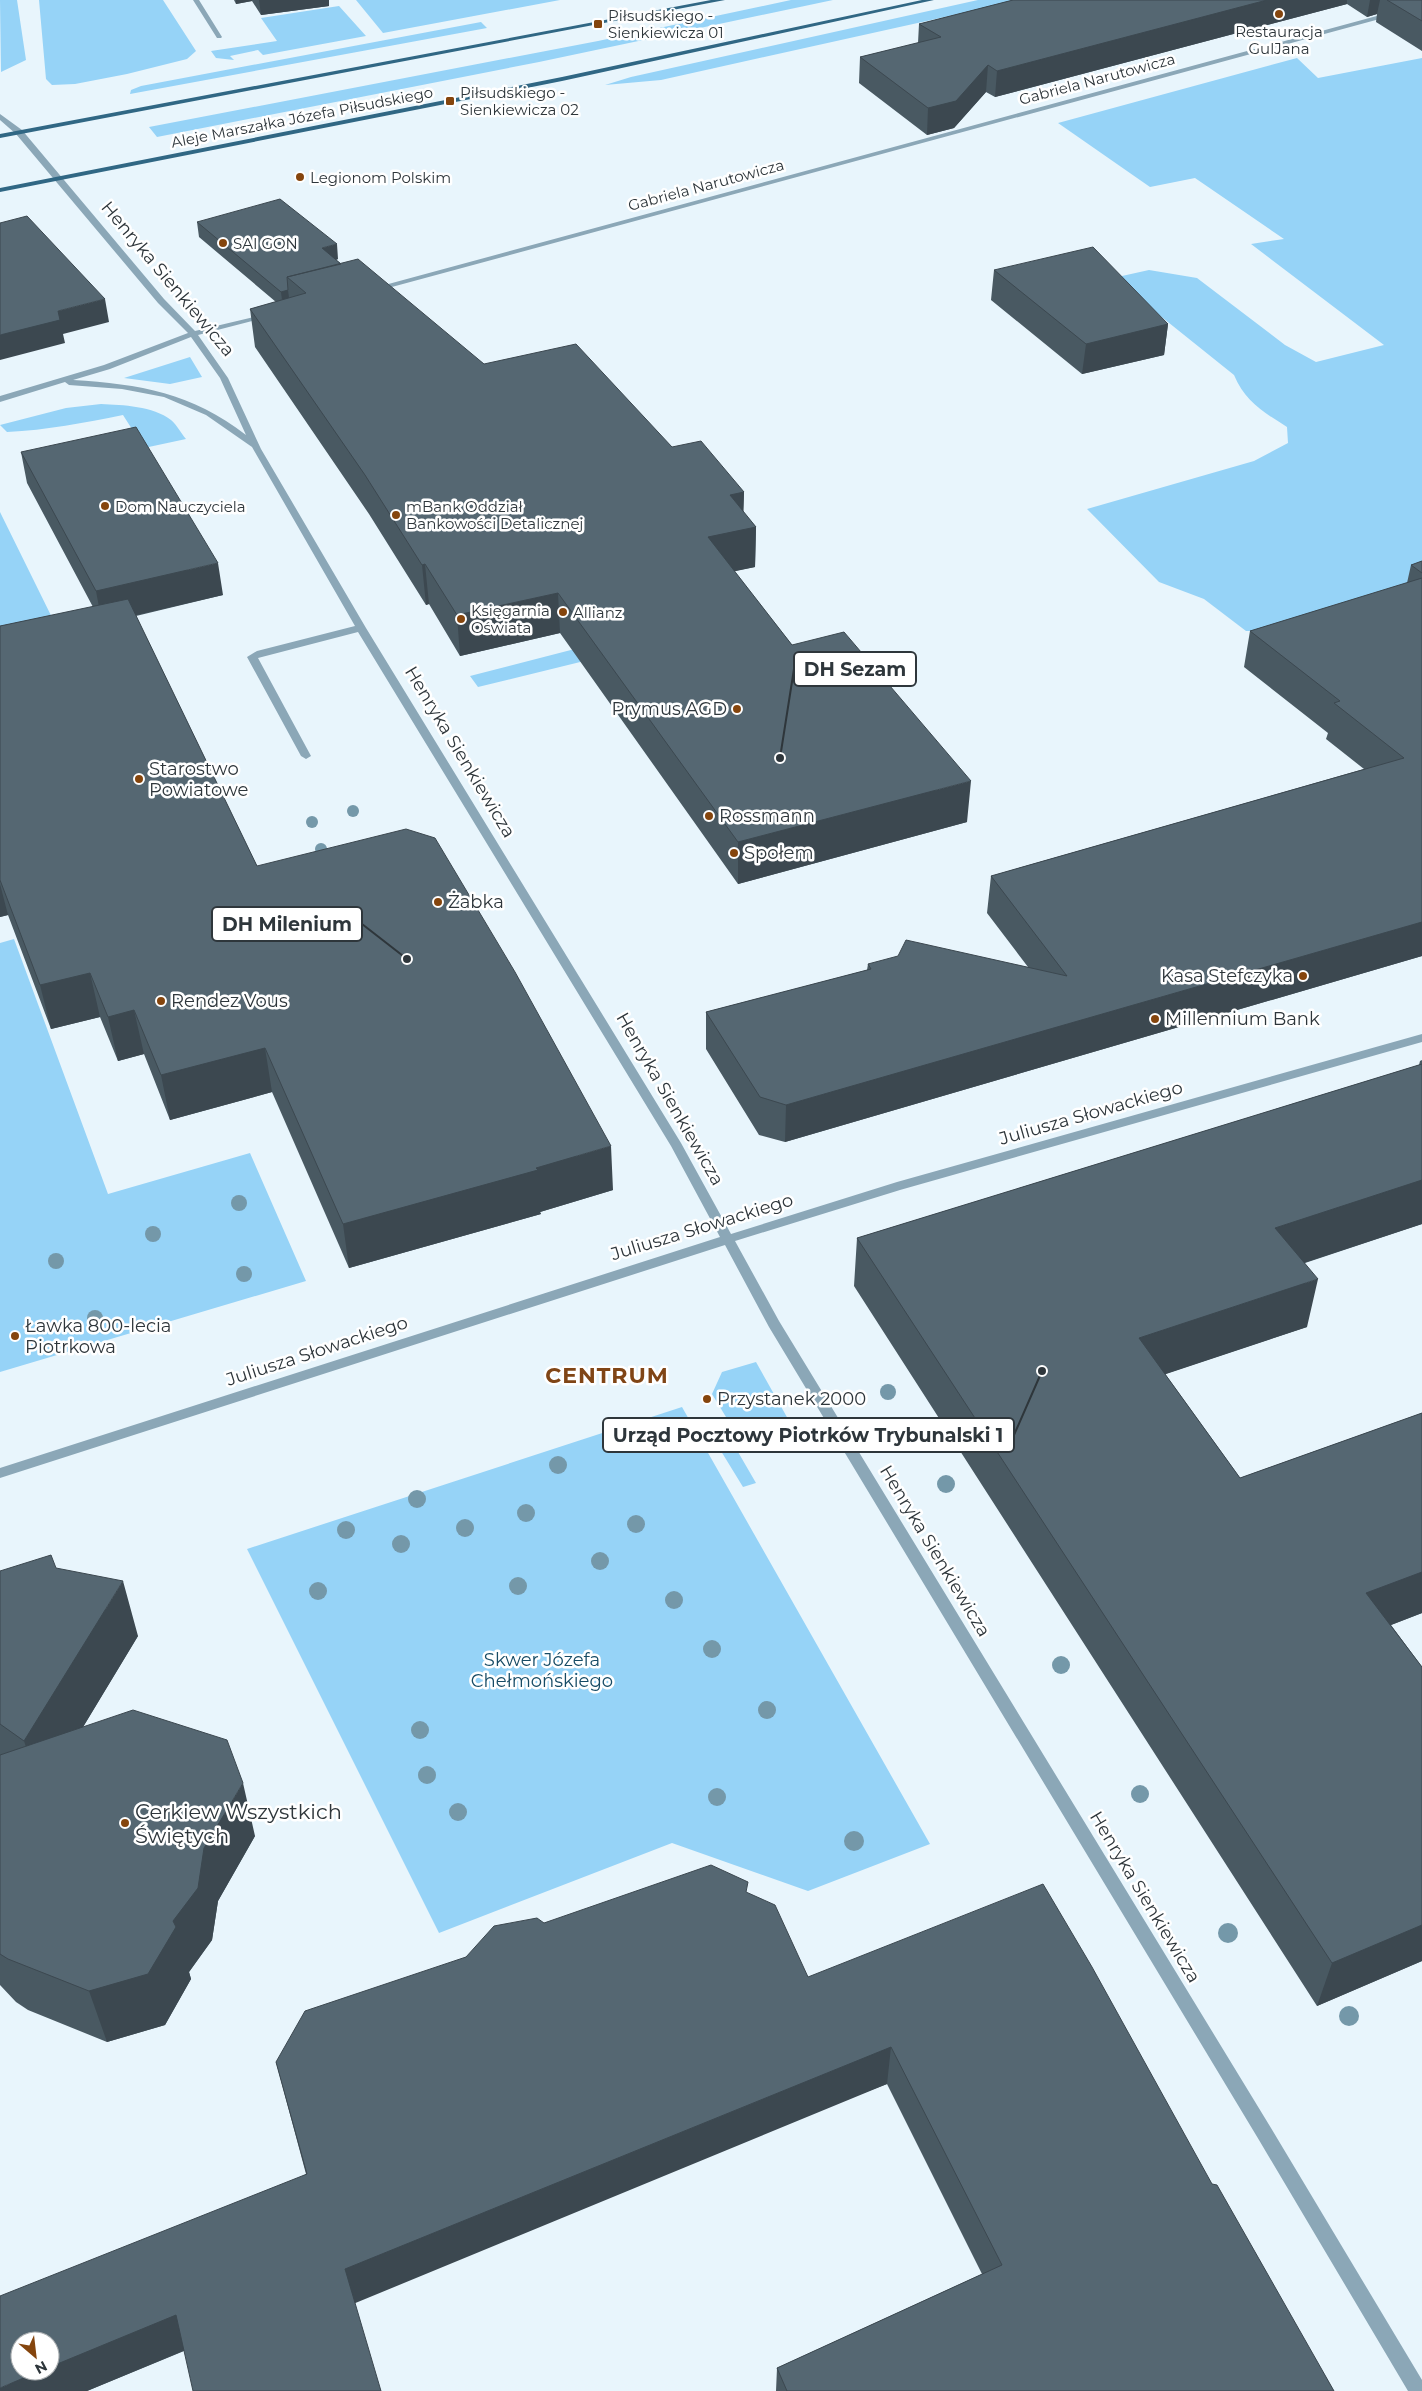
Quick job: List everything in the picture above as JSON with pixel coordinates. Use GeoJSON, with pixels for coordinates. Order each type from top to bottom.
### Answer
{"type":"FeatureCollection","features":[{"type":"Feature","properties":{"kind":"main road"},"geometry":{"type":"LineString","coordinates":[[0,136],[722,0]]}},
{"type":"Feature","properties":{"kind":"main road","name":"Aleje Marszałka Józefa Piłsudskiego"},"geometry":{"type":"LineString","coordinates":[[0,190],[562,79],[931,0]]}},
{"type":"Feature","properties":{"kind":"street"},"geometry":{"type":"LineString","coordinates":[[196,0],[219,37]]}},
{"type":"Feature","properties":{"kind":"street","name":"Gabriela Narutowicza"},"geometry":{"type":"LineString","coordinates":[[366,291],[1386,15],[1422,7]]}},
{"type":"Feature","properties":{"kind":"street","name":"Henryka Sienkiewicza"},"geometry":{"type":"LineString","coordinates":[[0,116],[20,132],[161,301],[193,334],[224,378],[257,449],[361,628],[677,1146],[774,1324],[1260,2125],[1418,2391]]}},
{"type":"Feature","properties":{"kind":"street"},"geometry":{"type":"LineString","coordinates":[[0,399],[107,367],[193,334],[276,314]]}},
{"type":"Feature","properties":{"kind":"street"},"geometry":{"type":"LineString","coordinates":[[58,382],[140,388],[178,397],[219,418],[257,449]]}},
{"type":"Feature","properties":{"kind":"street"},"geometry":{"type":"LineString","coordinates":[[306,756],[252,657],[260,653],[361,628]]}},
{"type":"Feature","properties":{"kind":"street","name":"Juliusza Słowackiego"},"geometry":{"type":"LineString","coordinates":[[0,1473],[897,1186],[1336,1064],[1422,1038]]}},
{"type":"Feature","properties":{"kind":"green space"},"geometry":{"type":"Polygon","coordinates":[[[0,0],[17,0],[26,60],[1,72],[0,0]]]}},
{"type":"Feature","properties":{"kind":"green space"},"geometry":{"type":"Polygon","coordinates":[[[39,0],[163,0],[196,51],[187,59],[127,74],[75,84],[52,85],[46,79],[39,0]]]}},
{"type":"Feature","properties":{"kind":"green space"},"geometry":{"type":"Polygon","coordinates":[[[356,0],[560,0],[383,33],[356,0]]]}},
{"type":"Feature","properties":{"kind":"green space"},"geometry":{"type":"Polygon","coordinates":[[[791,0],[833,0],[539,62],[157,137],[149,127],[598,41],[791,0]]]}},
{"type":"Feature","properties":{"kind":"green space"},"geometry":{"type":"Polygon","coordinates":[[[978,0],[1021,0],[661,80],[605,85],[631,77],[978,0]]]}},
{"type":"Feature","properties":{"kind":"green space"},"geometry":{"type":"Polygon","coordinates":[[[339,6],[366,36],[263,55],[258,50],[230,56],[234,60],[216,58],[211,51],[277,41],[261,18],[339,6]]]}},
{"type":"Feature","properties":{"kind":"green space"},"geometry":{"type":"Polygon","coordinates":[[[481,22],[487,28],[130,94],[131,90],[141,86],[481,22]]]}},
{"type":"Feature","properties":{"kind":"green space"},"geometry":{"type":"Polygon","coordinates":[[[1297,58],[1318,78],[1422,58],[1422,580],[1262,631],[1246,631],[1204,599],[1159,582],[1087,509],[1254,461],[1288,443],[1287,427],[1249,399],[1234,375],[1113,278],[1149,270],[1197,278],[1285,345],[1316,362],[1384,345],[1251,244],[1284,239],[1195,178],[1150,187],[1058,123],[1297,58]]]}},
{"type":"Feature","properties":{"kind":"green space"},"geometry":{"type":"Polygon","coordinates":[[[190,357],[202,377],[170,384],[124,378],[190,357]]]}},
{"type":"Feature","properties":{"kind":"green space"},"geometry":{"type":"Polygon","coordinates":[[[101,404],[138,407],[164,415],[171,420],[186,439],[144,448],[123,415],[65,426],[22,431],[7,432],[0,425],[66,408],[101,404]]]}},
{"type":"Feature","properties":{"kind":"green space"},"geometry":{"type":"Polygon","coordinates":[[[0,512],[69,652],[0,668],[0,512]]]}},
{"type":"Feature","properties":{"kind":"green space"},"geometry":{"type":"Polygon","coordinates":[[[745,605],[743,622],[478,687],[470,676],[745,605]]]}},
{"type":"Feature","properties":{"kind":"green space"},"geometry":{"type":"Polygon","coordinates":[[[14,939],[108,1194],[250,1153],[306,1281],[0,1372],[0,943],[14,939]]]}},
{"type":"Feature","properties":{"kind":"green space"},"geometry":{"type":"Polygon","coordinates":[[[756,1362],[797,1435],[727,1433],[756,1483],[743,1487],[705,1425],[726,1417],[712,1394],[722,1372],[756,1362]]]}},
{"type":"Feature","properties":{"kind":"green space","name":"Skwer Józefa Chełmońskiego"},"geometry":{"type":"Polygon","coordinates":[[[682,1407],[930,1844],[808,1891],[672,1843],[439,1933],[247,1549],[682,1407]]]}},
{"type":"Feature","properties":{"kind":"building"},"geometry":{"type":"Polygon","coordinates":[[[1013,0],[1267,0],[997,71],[988,65],[956,101],[928,108],[860,57],[941,37],[919,24],[1013,0]]]}},
{"type":"Feature","properties":{"kind":"building"},"geometry":{"type":"Polygon","coordinates":[[[1387,0],[1422,0],[1422,21],[1387,0]]]}},
{"type":"Feature","properties":{"kind":"building"},"geometry":{"type":"Polygon","coordinates":[[[280,199],[337,244],[322,248],[341,264],[287,277],[288,290],[281,292],[197,222],[280,199]]]}},
{"type":"Feature","properties":{"kind":"building"},"geometry":{"type":"Polygon","coordinates":[[[27,216],[105,299],[58,311],[60,320],[0,335],[0,223],[27,216]]]}},
{"type":"Feature","properties":{"kind":"building"},"geometry":{"type":"Polygon","coordinates":[[[1093,247],[1168,324],[1086,344],[994,270],[1093,247]]]}},
{"type":"Feature","properties":{"kind":"building"},"geometry":{"type":"Polygon","coordinates":[[[358,259],[484,364],[576,344],[672,447],[701,441],[744,492],[730,495],[756,527],[708,537],[792,645],[844,632],[971,781],[738,842],[558,593],[457,615],[425,564],[422,565],[365,475],[250,309],[306,293],[287,277],[358,259]]]}},
{"type":"Feature","properties":{"kind":"building"},"geometry":{"type":"Polygon","coordinates":[[[136,427],[218,563],[96,591],[21,452],[136,427]]]}},
{"type":"Feature","properties":{"kind":"building"},"geometry":{"type":"Polygon","coordinates":[[[1422,561],[1422,573],[1411,565],[1422,561]]]}},
{"type":"Feature","properties":{"kind":"building"},"geometry":{"type":"Polygon","coordinates":[[[1422,578],[1422,922],[786,1105],[760,1097],[706,1012],[871,969],[868,964],[898,956],[906,940],[1067,976],[991,876],[1404,758],[1334,703],[1340,701],[1250,631],[1422,578]]]}},
{"type":"Feature","properties":{"kind":"building"},"geometry":{"type":"Polygon","coordinates":[[[128,599],[257,866],[406,829],[435,838],[515,972],[611,1146],[536,1168],[538,1170],[343,1224],[265,1048],[161,1075],[134,1010],[108,1017],[90,973],[40,985],[0,880],[0,626],[128,599]]]}},
{"type":"Feature","properties":{"kind":"building"},"geometry":{"type":"Polygon","coordinates":[[[1422,1064],[1422,1180],[1275,1228],[1318,1279],[1139,1338],[1240,1478],[1422,1413],[1422,1572],[1366,1593],[1422,1667],[1422,1925],[1332,1963],[857,1238],[1422,1064]]]}},
{"type":"Feature","properties":{"kind":"building"},"geometry":{"type":"Polygon","coordinates":[[[51,1555],[56,1568],[123,1581],[24,1741],[0,1724],[0,1571],[51,1555]]]}},
{"type":"Feature","properties":{"kind":"building","name":"Cerkiew Wszystkich Świętych"},"geometry":{"type":"Polygon","coordinates":[[[133,1710],[227,1740],[243,1783],[204,1848],[198,1888],[173,1921],[176,1927],[148,1974],[89,1991],[8,1959],[0,1954],[0,1755],[133,1710]]]}},
{"type":"Feature","properties":{"kind":"building"},"geometry":{"type":"Polygon","coordinates":[[[711,1865],[748,1882],[746,1892],[775,1905],[808,1977],[1043,1884],[1092,1967],[1212,2184],[1217,2185],[1334,2391],[787,2391],[777,2368],[1002,2265],[891,2047],[345,2269],[381,2391],[193,2391],[176,2315],[60,2363],[60,2331],[10,2331],[10,2381],[16,2381],[0,2388],[0,2296],[307,2174],[276,2062],[305,2011],[466,1957],[494,1926],[537,1918],[544,1923],[711,1865]]]}},
{"type":"Feature","properties":{"kind":"place","name":"Restauracja GulJana"},"geometry":{"type":"Point","coordinates":[1279,14]}},
{"type":"Feature","properties":{"kind":"place","name":"Piłsudskiego - Sienkiewicza 01"},"geometry":{"type":"Point","coordinates":[598,24]}},
{"type":"Feature","properties":{"kind":"place","name":"Piłsudskiego - Sienkiewicza 02"},"geometry":{"type":"Point","coordinates":[450,101]}},
{"type":"Feature","properties":{"kind":"place","name":"Legionom Polskim"},"geometry":{"type":"Point","coordinates":[300,177]}},
{"type":"Feature","properties":{"kind":"place","name":"SAI GON"},"geometry":{"type":"Point","coordinates":[223,243]}},
{"type":"Feature","properties":{"kind":"place","name":"Dom Nauczyciela"},"geometry":{"type":"Point","coordinates":[105,506]}},
{"type":"Feature","properties":{"kind":"place","name":"mBank Oddział Bankowości Detalicznej"},"geometry":{"type":"Point","coordinates":[396,515]}},
{"type":"Feature","properties":{"kind":"place","name":"Allianz"},"geometry":{"type":"Point","coordinates":[563,612]}},
{"type":"Feature","properties":{"kind":"place","name":"Księgarnia Oświata"},"geometry":{"type":"Point","coordinates":[461,619]}},
{"type":"Feature","properties":{"kind":"place","name":"Prymus AGD"},"geometry":{"type":"Point","coordinates":[737,709]}},
{"type":"Feature","properties":{"kind":"place","name":"DH Sezam"},"geometry":{"type":"Point","coordinates":[780,758]}},
{"type":"Feature","properties":{"kind":"place","name":"Starostwo Powiatowe"},"geometry":{"type":"Point","coordinates":[139,779]}},
{"type":"Feature","properties":{"kind":"place","name":"Rossmann"},"geometry":{"type":"Point","coordinates":[709,816]}},
{"type":"Feature","properties":{"kind":"place","name":"Społem"},"geometry":{"type":"Point","coordinates":[734,853]}},
{"type":"Feature","properties":{"kind":"place","name":"Żabka"},"geometry":{"type":"Point","coordinates":[438,902]}},
{"type":"Feature","properties":{"kind":"place","name":"DH Milenium"},"geometry":{"type":"Point","coordinates":[407,959]}},
{"type":"Feature","properties":{"kind":"place","name":"Kasa Stefczyka"},"geometry":{"type":"Point","coordinates":[1303,976]}},
{"type":"Feature","properties":{"kind":"place","name":"Rendez Vous"},"geometry":{"type":"Point","coordinates":[161,1001]}},
{"type":"Feature","properties":{"kind":"place","name":"Millennium Bank"},"geometry":{"type":"Point","coordinates":[1155,1019]}},
{"type":"Feature","properties":{"kind":"place","name":"Ławka 800-lecia Piotrkowa"},"geometry":{"type":"Point","coordinates":[15,1336]}},
{"type":"Feature","properties":{"kind":"place","name":"Urząd Pocztowy Piotrków Trybunalski 1"},"geometry":{"type":"Point","coordinates":[1042,1371]}},
{"type":"Feature","properties":{"kind":"place","name":"Przystanek 2000"},"geometry":{"type":"Point","coordinates":[707,1399]}},
{"type":"Feature","properties":{"kind":"place","name":"Cerkiew Wszystkich Świętych"},"geometry":{"type":"Point","coordinates":[125,1823]}},
{"type":"Feature","properties":{"kind":"district","name":"CENTRUM"},"geometry":{"type":"Point","coordinates":[607,1375]}}]}
